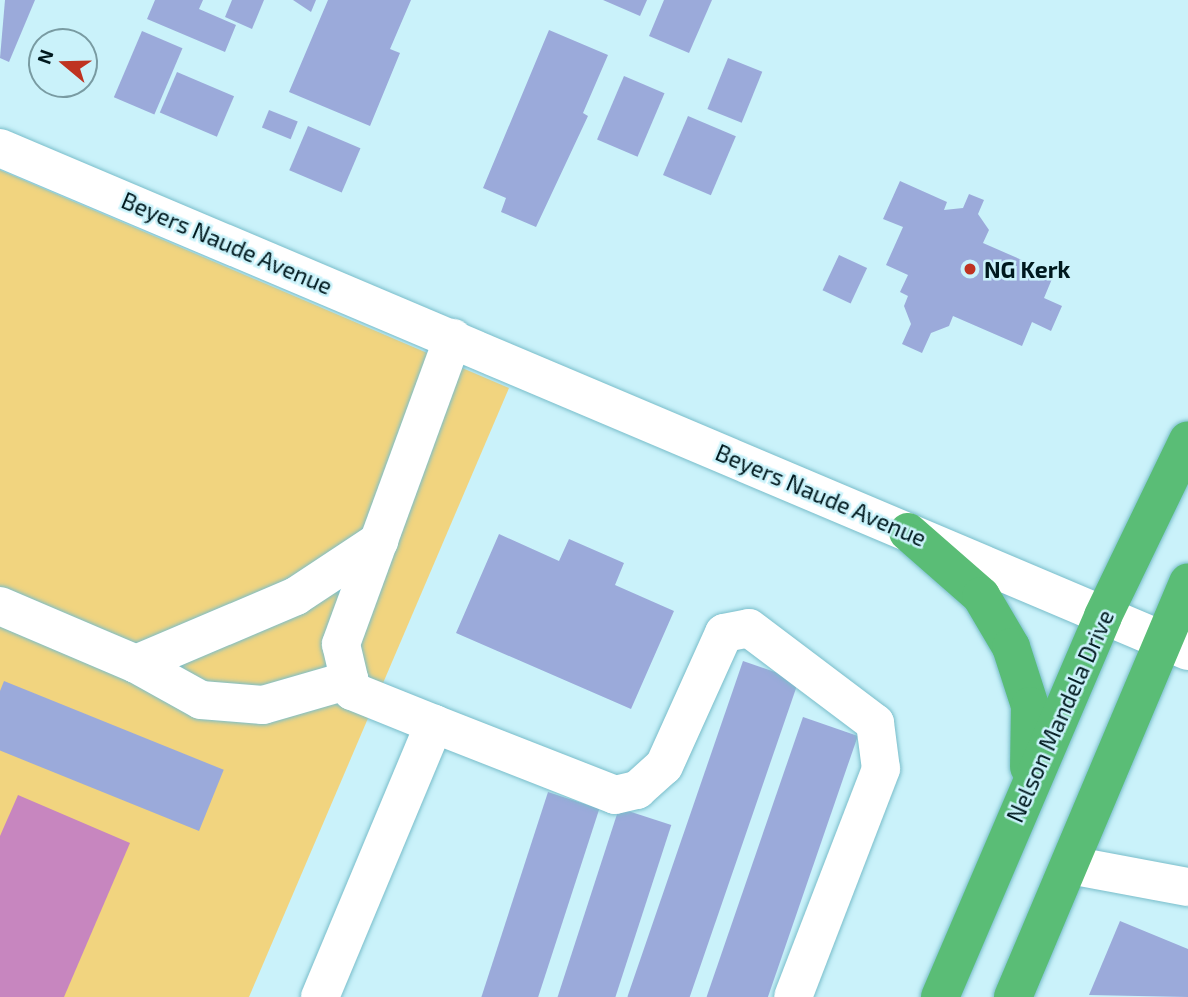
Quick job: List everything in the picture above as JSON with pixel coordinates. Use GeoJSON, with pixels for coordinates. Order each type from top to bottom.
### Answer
{"type":"FeatureCollection","features":[{"type":"Feature","properties":{"kind":"highway","name":"Nelson Mandela Drive"},"geometry":{"type":"LineString","coordinates":[[940,997],[1029,783],[1103,616],[1188,440]]}},
{"type":"Feature","properties":{"kind":"highway"},"geometry":{"type":"LineString","coordinates":[[908,532],[981,596],[1011,647],[1030,706],[1029,783]]}},
{"type":"Feature","properties":{"kind":"highway"},"geometry":{"type":"LineString","coordinates":[[1013,997],[1070,864],[1175,645],[1188,582]]}},
{"type":"Feature","properties":{"kind":"street","name":"Beyers Naude Avenue"},"geometry":{"type":"LineString","coordinates":[[0,148],[1175,645]]}},
{"type":"Feature","properties":{"kind":"street"},"geometry":{"type":"LineString","coordinates":[[350,686],[341,644],[453,338]]}},
{"type":"Feature","properties":{"kind":"street"},"geometry":{"type":"LineString","coordinates":[[136,664],[296,596],[379,541]]}},
{"type":"Feature","properties":{"kind":"street"},"geometry":{"type":"LineString","coordinates":[[0,606],[136,664],[201,700],[263,705],[350,686],[434,724],[615,795],[637,790],[664,766],[724,634],[749,628],[874,723],[881,769],[793,997]]}},
{"type":"Feature","properties":{"kind":"street"},"geometry":{"type":"LineString","coordinates":[[320,997],[434,724]]}},
{"type":"Feature","properties":{"kind":"street"},"geometry":{"type":"LineString","coordinates":[[1070,864],[1188,887]]}},
{"type":"Feature","properties":{"kind":"shaded area"},"geometry":{"type":"Polygon","coordinates":[[[0,170],[509,388],[249,997],[0,997],[0,170]]]}},
{"type":"Feature","properties":{"kind":"shaded area"},"geometry":{"type":"Polygon","coordinates":[[[18,795],[130,843],[64,997],[0,997],[0,836],[18,795]]]}},
{"type":"Feature","properties":{"kind":"building"},"geometry":{"type":"Polygon","coordinates":[[[5,0],[35,0],[9,62],[0,58],[5,0]]]}},
{"type":"Feature","properties":{"kind":"building"},"geometry":{"type":"Polygon","coordinates":[[[155,0],[203,0],[199,9],[236,25],[225,52],[147,19],[155,0]]]}},
{"type":"Feature","properties":{"kind":"building"},"geometry":{"type":"Polygon","coordinates":[[[232,0],[264,0],[252,29],[225,17],[232,0]]]}},
{"type":"Feature","properties":{"kind":"building"},"geometry":{"type":"Polygon","coordinates":[[[293,0],[316,0],[311,12],[293,0]]]}},
{"type":"Feature","properties":{"kind":"building"},"geometry":{"type":"Polygon","coordinates":[[[328,0],[411,0],[390,49],[400,53],[370,126],[289,92],[328,0]]]}},
{"type":"Feature","properties":{"kind":"building"},"geometry":{"type":"Polygon","coordinates":[[[603,0],[647,0],[640,16],[603,0]]]}},
{"type":"Feature","properties":{"kind":"building"},"geometry":{"type":"Polygon","coordinates":[[[664,0],[712,0],[689,53],[649,36],[664,0]]]}},
{"type":"Feature","properties":{"kind":"building"},"geometry":{"type":"Polygon","coordinates":[[[549,30],[608,55],[583,113],[588,116],[536,227],[501,212],[506,198],[483,188],[549,30]]]}},
{"type":"Feature","properties":{"kind":"building"},"geometry":{"type":"Polygon","coordinates":[[[142,31],[183,48],[154,114],[114,97],[142,31]]]}},
{"type":"Feature","properties":{"kind":"building"},"geometry":{"type":"Polygon","coordinates":[[[728,58],[762,72],[742,123],[707,109],[728,58]]]}},
{"type":"Feature","properties":{"kind":"building"},"geometry":{"type":"Polygon","coordinates":[[[177,72],[234,96],[217,137],[160,113],[177,72]]]}},
{"type":"Feature","properties":{"kind":"building"},"geometry":{"type":"Polygon","coordinates":[[[624,76],[665,93],[638,157],[597,140],[624,76]]]}},
{"type":"Feature","properties":{"kind":"building"},"geometry":{"type":"Polygon","coordinates":[[[269,110],[298,122],[291,139],[262,128],[269,110]]]}},
{"type":"Feature","properties":{"kind":"building"},"geometry":{"type":"Polygon","coordinates":[[[688,116],[736,136],[711,195],[663,175],[688,116]]]}},
{"type":"Feature","properties":{"kind":"building"},"geometry":{"type":"Polygon","coordinates":[[[308,126],[360,148],[342,192],[289,170],[308,126]]]}},
{"type":"Feature","properties":{"kind":"building","name":"NG Kerk"},"geometry":{"type":"Polygon","coordinates":[[[900,181],[947,202],[944,210],[963,208],[969,194],[984,200],[978,214],[989,230],[983,243],[1054,274],[1044,298],[1062,306],[1051,331],[1032,322],[1022,346],[953,316],[949,326],[931,333],[922,353],[902,344],[911,324],[904,306],[908,296],[900,292],[908,275],[886,265],[903,227],[883,219],[900,181]]]}},
{"type":"Feature","properties":{"kind":"building"},"geometry":{"type":"Polygon","coordinates":[[[839,255],[867,268],[851,303],[823,290],[839,255]]]}},
{"type":"Feature","properties":{"kind":"building"},"geometry":{"type":"Polygon","coordinates":[[[499,534],[559,561],[569,539],[624,563],[615,585],[674,611],[631,709],[456,633],[499,534]]]}},
{"type":"Feature","properties":{"kind":"building"},"geometry":{"type":"Polygon","coordinates":[[[743,661],[799,680],[690,997],[627,997],[743,661]]]}},
{"type":"Feature","properties":{"kind":"building"},"geometry":{"type":"Polygon","coordinates":[[[4,681],[224,770],[199,831],[0,751],[0,691],[4,681]]]}},
{"type":"Feature","properties":{"kind":"building"},"geometry":{"type":"Polygon","coordinates":[[[803,717],[858,736],[768,997],[707,997],[803,717]]]}},
{"type":"Feature","properties":{"kind":"building"},"geometry":{"type":"Polygon","coordinates":[[[548,792],[599,809],[538,997],[481,997],[548,792]]]}},
{"type":"Feature","properties":{"kind":"building"},"geometry":{"type":"Polygon","coordinates":[[[619,808],[671,825],[615,997],[558,997],[619,808]]]}},
{"type":"Feature","properties":{"kind":"building"},"geometry":{"type":"Polygon","coordinates":[[[1120,921],[1188,949],[1188,997],[1089,995],[1120,921]]]}},
{"type":"Feature","properties":{"kind":"place","name":"NG Kerk"},"geometry":{"type":"Point","coordinates":[970,269]}}]}
